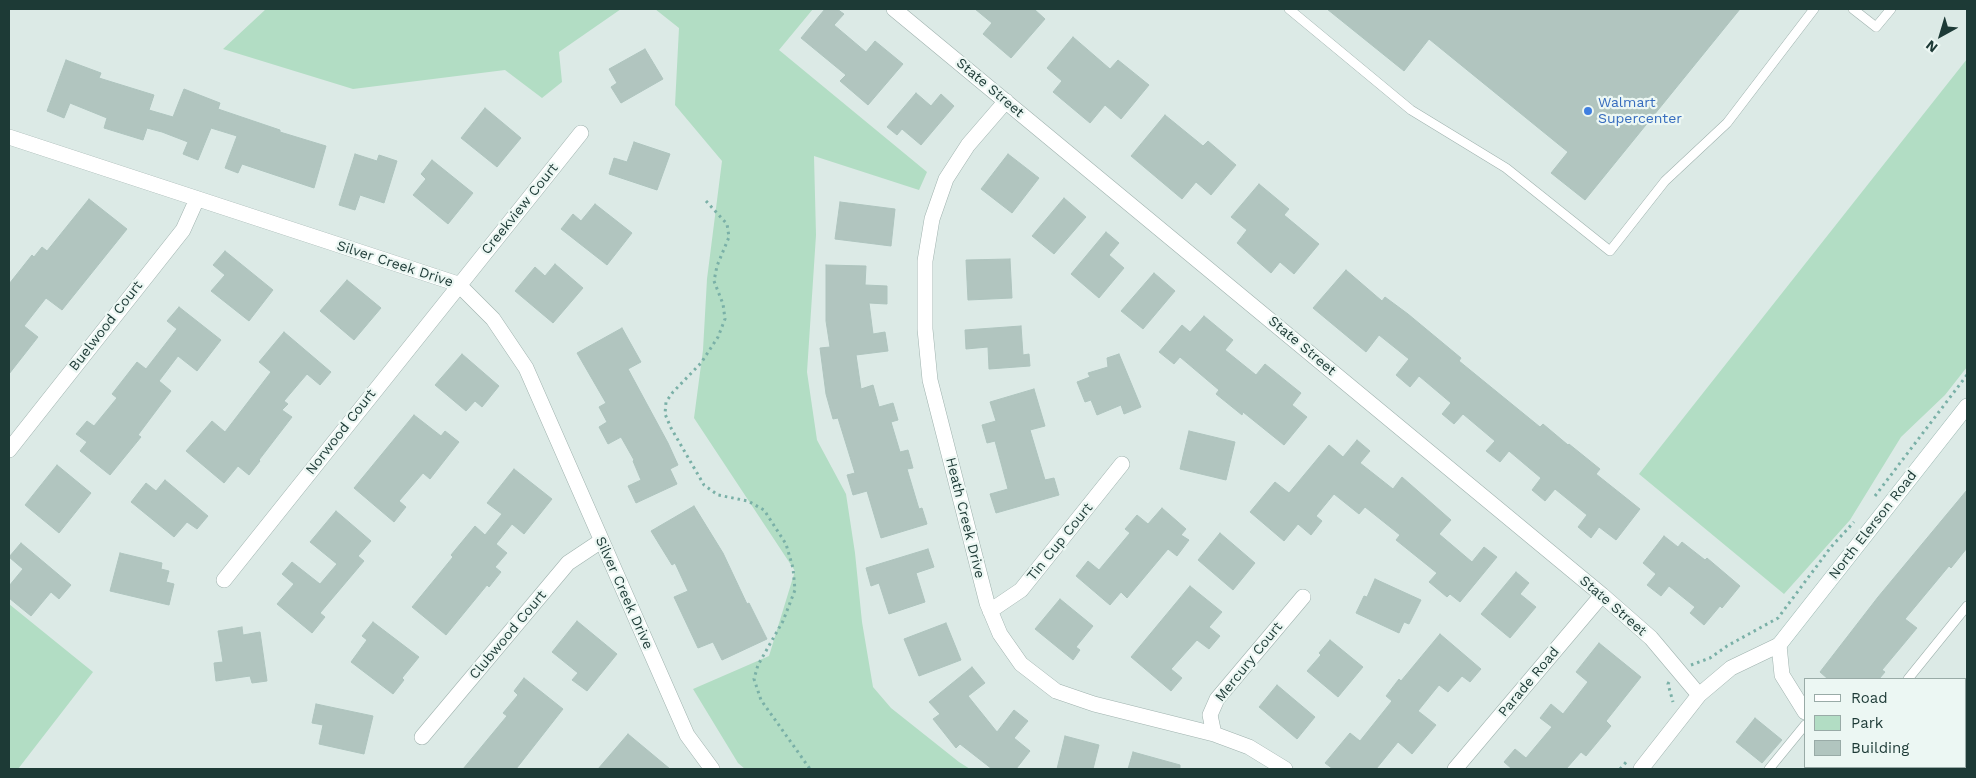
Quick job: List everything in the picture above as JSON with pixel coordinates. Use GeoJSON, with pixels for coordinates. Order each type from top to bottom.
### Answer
{"type":"FeatureCollection","features":[{"type":"Feature","properties":{"kind":"street","name":"State Street"},"geometry":{"type":"LineString","coordinates":[[894,9],[1602,595],[1651,638],[1699,695]]}},
{"type":"Feature","properties":{"kind":"street","name":"Heath Creek Drive"},"geometry":{"type":"LineString","coordinates":[[1006,101],[968,145],[946,179],[932,219],[925,261],[925,329],[930,380],[990,611],[1000,634],[1021,664],[1056,691],[1094,704],[1214,734],[1249,747],[1285,769]]}},
{"type":"Feature","properties":{"kind":"street","name":"Creekview Court"},"geometry":{"type":"LineString","coordinates":[[458,284],[581,133]]}},
{"type":"Feature","properties":{"kind":"street","name":"Silver Creek Drive"},"geometry":{"type":"LineString","coordinates":[[9,137],[458,284],[493,319],[526,368],[687,735],[712,769]]}},
{"type":"Feature","properties":{"kind":"street","name":"Buelwood Court"},"geometry":{"type":"LineString","coordinates":[[9,450],[183,230],[197,199]]}},
{"type":"Feature","properties":{"kind":"street","name":"Norwood Court"},"geometry":{"type":"LineString","coordinates":[[224,580],[458,284]]}},
{"type":"Feature","properties":{"kind":"street","name":"North Elerson Road"},"geometry":{"type":"LineString","coordinates":[[1779,644],[1967,406]]}},
{"type":"Feature","properties":{"kind":"street","name":"Tin Cup Court"},"geometry":{"type":"LineString","coordinates":[[990,611],[1021,590],[1122,464]]}},
{"type":"Feature","properties":{"kind":"street","name":"Clubwood Court"},"geometry":{"type":"LineString","coordinates":[[422,737],[568,563],[601,541]]}},
{"type":"Feature","properties":{"kind":"street","name":"Parade Road"},"geometry":{"type":"LineString","coordinates":[[1455,769],[1602,595]]}},
{"type":"Feature","properties":{"kind":"street","name":"Mercury Court"},"geometry":{"type":"LineString","coordinates":[[1214,734],[1210,715],[1217,700],[1303,596]]}},
{"type":"Feature","properties":{"kind":"street"},"geometry":{"type":"LineString","coordinates":[[1641,769],[1699,695],[1731,668],[1779,644],[1782,675],[1804,710]]}},
{"type":"Feature","properties":{"kind":"lane"},"geometry":{"type":"LineString","coordinates":[[1289,9],[1411,110],[1506,168],[1610,251],[1665,181],[1727,123],[1814,9]]}},
{"type":"Feature","properties":{"kind":"lane"},"geometry":{"type":"LineString","coordinates":[[1853,9],[1876,28],[1891,9]]}},
{"type":"Feature","properties":{"kind":"lane"},"geometry":{"type":"LineString","coordinates":[[1909,678],[1967,606]]}},
{"type":"Feature","properties":{"kind":"lane"},"geometry":{"type":"LineString","coordinates":[[1769,769],[1804,726]]}},
{"type":"Feature","properties":{"kind":"path"},"geometry":{"type":"LineString","coordinates":[[706,200],[727,224],[729,237],[714,281],[723,304],[724,319],[718,338],[701,363],[666,402],[665,414],[704,485],[718,496],[732,497],[764,510],[786,544],[793,568],[795,590],[783,621],[758,665],[754,679],[761,700],[810,769]]}},
{"type":"Feature","properties":{"kind":"path"},"geometry":{"type":"LineString","coordinates":[[1872,499],[1967,375]]}},
{"type":"Feature","properties":{"kind":"path"},"geometry":{"type":"LineString","coordinates":[[1668,709],[1674,701],[1668,684],[1679,670],[1710,658],[1727,646],[1778,618],[1831,547],[1856,520]]}},
{"type":"Feature","properties":{"kind":"path"},"geometry":{"type":"LineString","coordinates":[[1620,769],[1632,754]]}},
{"type":"Feature","properties":{"kind":"green space"},"geometry":{"type":"Polygon","coordinates":[[[266,9],[621,9],[559,52],[562,82],[542,98],[505,70],[353,89],[223,49],[266,9]]]}},
{"type":"Feature","properties":{"kind":"green space"},"geometry":{"type":"Polygon","coordinates":[[[655,9],[813,9],[779,50],[927,172],[919,190],[814,156],[816,235],[807,372],[817,440],[846,494],[855,553],[862,622],[873,687],[891,708],[970,769],[745,769],[738,763],[693,689],[769,656],[795,571],[694,418],[703,350],[707,279],[722,161],[675,105],[679,28],[655,9]]]}},
{"type":"Feature","properties":{"kind":"green space"},"geometry":{"type":"Polygon","coordinates":[[[1967,59],[1967,367],[1945,395],[1901,437],[1850,520],[1784,594],[1639,474],[1967,59]]]}},
{"type":"Feature","properties":{"kind":"green space"},"geometry":{"type":"Polygon","coordinates":[[[9,604],[93,672],[18,769],[9,769],[9,604]]]}},
{"type":"Feature","properties":{"kind":"building"},"geometry":{"type":"Polygon","coordinates":[[[825,9],[837,9],[844,14],[834,25],[866,52],[875,41],[903,64],[868,105],[840,81],[846,75],[801,38],[825,9]]]}},
{"type":"Feature","properties":{"kind":"building"},"geometry":{"type":"Polygon","coordinates":[[[975,9],[1034,9],[1045,19],[1011,58],[983,34],[992,23],[975,9]]]}},
{"type":"Feature","properties":{"kind":"building","name":"Walmart Supercenter"},"geometry":{"type":"Polygon","coordinates":[[[1327,9],[1740,9],[1585,200],[1551,173],[1568,152],[1429,39],[1404,71],[1327,9]]]}},
{"type":"Feature","properties":{"kind":"building"},"geometry":{"type":"Polygon","coordinates":[[[1073,37],[1110,69],[1118,60],[1149,85],[1121,119],[1105,105],[1090,123],[1053,92],[1062,81],[1047,68],[1073,37]]]}},
{"type":"Feature","properties":{"kind":"building"},"geometry":{"type":"Polygon","coordinates":[[[645,49],[663,79],[621,103],[611,87],[617,83],[609,69],[645,49]]]}},
{"type":"Feature","properties":{"kind":"building"},"geometry":{"type":"Polygon","coordinates":[[[66,60],[101,73],[99,78],[154,95],[149,110],[173,117],[184,89],[220,103],[218,109],[280,130],[280,132],[326,146],[314,188],[242,164],[238,173],[225,168],[237,136],[211,128],[198,160],[183,154],[188,142],[162,132],[147,128],[143,140],[104,128],[107,118],[70,103],[64,118],[47,111],[66,60]]]}},
{"type":"Feature","properties":{"kind":"building"},"geometry":{"type":"Polygon","coordinates":[[[916,93],[931,106],[941,94],[954,106],[921,145],[902,129],[897,135],[887,127],[916,93]]]}},
{"type":"Feature","properties":{"kind":"building"},"geometry":{"type":"Polygon","coordinates":[[[485,108],[521,138],[497,167],[461,138],[485,108]]]}},
{"type":"Feature","properties":{"kind":"building"},"geometry":{"type":"Polygon","coordinates":[[[1165,115],[1203,146],[1208,141],[1236,165],[1211,195],[1196,182],[1182,199],[1131,156],[1165,115]]]}},
{"type":"Feature","properties":{"kind":"building"},"geometry":{"type":"Polygon","coordinates":[[[634,142],[670,154],[657,190],[609,174],[614,158],[627,162],[634,142]]]}},
{"type":"Feature","properties":{"kind":"building"},"geometry":{"type":"Polygon","coordinates":[[[355,154],[377,161],[379,155],[397,161],[384,203],[360,195],[355,210],[339,205],[355,154]]]}},
{"type":"Feature","properties":{"kind":"building"},"geometry":{"type":"Polygon","coordinates":[[[1008,154],[1039,178],[1012,213],[981,189],[1008,154]]]}},
{"type":"Feature","properties":{"kind":"building"},"geometry":{"type":"Polygon","coordinates":[[[432,160],[473,193],[448,224],[413,195],[426,179],[421,174],[432,160]]]}},
{"type":"Feature","properties":{"kind":"building"},"geometry":{"type":"Polygon","coordinates":[[[1259,184],[1289,209],[1284,215],[1319,244],[1294,274],[1280,262],[1271,273],[1237,243],[1247,230],[1231,217],[1259,184]]]}},
{"type":"Feature","properties":{"kind":"building"},"geometry":{"type":"Polygon","coordinates":[[[1064,198],[1086,217],[1054,254],[1032,236],[1064,198]]]}},
{"type":"Feature","properties":{"kind":"building"},"geometry":{"type":"Polygon","coordinates":[[[89,199],[127,229],[62,310],[46,298],[24,326],[38,337],[9,374],[9,284],[32,255],[34,257],[42,247],[47,251],[89,199]]]}},
{"type":"Feature","properties":{"kind":"building"},"geometry":{"type":"Polygon","coordinates":[[[840,202],[895,209],[891,246],[835,239],[840,202]]]}},
{"type":"Feature","properties":{"kind":"building"},"geometry":{"type":"Polygon","coordinates":[[[595,204],[632,233],[607,265],[561,229],[573,214],[581,221],[595,204]]]}},
{"type":"Feature","properties":{"kind":"building"},"geometry":{"type":"Polygon","coordinates":[[[1106,232],[1119,243],[1109,255],[1124,268],[1099,298],[1071,274],[1106,232]]]}},
{"type":"Feature","properties":{"kind":"building"},"geometry":{"type":"Polygon","coordinates":[[[225,251],[273,290],[249,321],[211,291],[225,275],[213,265],[225,251]]]}},
{"type":"Feature","properties":{"kind":"building"},"geometry":{"type":"Polygon","coordinates":[[[1010,259],[1012,298],[968,300],[966,260],[1010,259]]]}},
{"type":"Feature","properties":{"kind":"building"},"geometry":{"type":"Polygon","coordinates":[[[555,264],[583,288],[553,323],[515,291],[535,267],[545,276],[555,264]]]}},
{"type":"Feature","properties":{"kind":"building"},"geometry":{"type":"Polygon","coordinates":[[[826,265],[866,266],[865,285],[887,286],[887,304],[869,303],[873,334],[885,332],[888,351],[856,355],[861,389],[873,385],[879,407],[893,403],[898,420],[891,422],[900,452],[908,450],[913,468],[907,469],[919,509],[922,508],[927,524],[881,538],[867,491],[853,495],[847,475],[855,473],[838,418],[833,419],[826,394],[820,348],[830,347],[826,321],[826,265]]]}},
{"type":"Feature","properties":{"kind":"building"},"geometry":{"type":"Polygon","coordinates":[[[1346,270],[1382,301],[1385,297],[1408,314],[1461,358],[1459,361],[1540,427],[1543,424],[1600,469],[1596,474],[1640,509],[1616,540],[1599,527],[1591,538],[1578,527],[1587,515],[1555,489],[1545,501],[1532,490],[1541,478],[1509,451],[1500,462],[1486,451],[1495,441],[1463,414],[1454,424],[1442,414],[1451,403],[1419,376],[1410,387],[1396,375],[1409,359],[1379,335],[1366,352],[1313,308],[1346,270]]]}},
{"type":"Feature","properties":{"kind":"building"},"geometry":{"type":"Polygon","coordinates":[[[1154,273],[1175,291],[1143,329],[1121,311],[1154,273]]]}},
{"type":"Feature","properties":{"kind":"building"},"geometry":{"type":"Polygon","coordinates":[[[347,280],[381,308],[354,340],[320,311],[347,280]]]}},
{"type":"Feature","properties":{"kind":"building"},"geometry":{"type":"Polygon","coordinates":[[[179,307],[221,340],[197,371],[178,356],[159,381],[171,391],[138,435],[141,437],[110,475],[80,451],[87,442],[76,434],[87,421],[94,426],[117,398],[112,394],[137,362],[146,369],[177,329],[167,321],[179,307]]]}},
{"type":"Feature","properties":{"kind":"building"},"geometry":{"type":"Polygon","coordinates":[[[1204,316],[1233,340],[1225,350],[1256,375],[1265,364],[1301,393],[1292,405],[1307,417],[1284,445],[1243,412],[1242,415],[1216,394],[1219,390],[1180,357],[1174,364],[1159,352],[1182,325],[1190,332],[1204,316]]]}},
{"type":"Feature","properties":{"kind":"building"},"geometry":{"type":"Polygon","coordinates":[[[1021,326],[1023,355],[1029,354],[1030,366],[989,369],[988,347],[966,349],[965,330],[1021,326]]]}},
{"type":"Feature","properties":{"kind":"building"},"geometry":{"type":"Polygon","coordinates":[[[622,328],[641,362],[628,369],[678,465],[670,469],[677,484],[636,503],[628,486],[641,480],[634,460],[621,437],[608,444],[599,427],[607,422],[599,407],[606,403],[577,353],[622,328]]]}},
{"type":"Feature","properties":{"kind":"building"},"geometry":{"type":"Polygon","coordinates":[[[284,332],[331,372],[320,385],[307,374],[284,401],[288,404],[282,410],[292,417],[260,461],[249,475],[238,466],[224,483],[186,451],[212,421],[225,432],[271,372],[259,362],[284,332]]]}},
{"type":"Feature","properties":{"kind":"building"},"geometry":{"type":"Polygon","coordinates":[[[462,354],[499,386],[482,407],[475,401],[466,411],[435,385],[462,354]]]}},
{"type":"Feature","properties":{"kind":"building"},"geometry":{"type":"Polygon","coordinates":[[[1119,354],[1141,407],[1124,414],[1121,405],[1097,415],[1091,400],[1085,402],[1077,382],[1090,377],[1088,373],[1108,367],[1107,358],[1119,354]]]}},
{"type":"Feature","properties":{"kind":"building"},"geometry":{"type":"Polygon","coordinates":[[[1034,389],[1045,426],[1030,430],[1045,480],[1054,478],[1059,495],[996,513],[990,494],[1008,489],[995,441],[987,443],[982,425],[996,421],[990,402],[1034,389]]]}},
{"type":"Feature","properties":{"kind":"building"},"geometry":{"type":"Polygon","coordinates":[[[414,415],[441,436],[445,431],[459,442],[430,479],[423,473],[399,501],[406,507],[394,522],[354,488],[414,415]]]}},
{"type":"Feature","properties":{"kind":"building"},"geometry":{"type":"Polygon","coordinates":[[[1189,431],[1235,442],[1226,480],[1180,469],[1189,431]]]}},
{"type":"Feature","properties":{"kind":"building"},"geometry":{"type":"Polygon","coordinates":[[[1357,440],[1370,451],[1360,463],[1393,489],[1402,477],[1451,520],[1439,534],[1472,562],[1484,547],[1497,557],[1460,602],[1450,594],[1447,597],[1429,582],[1437,573],[1396,540],[1400,535],[1365,507],[1359,514],[1334,494],[1316,516],[1322,521],[1311,535],[1298,524],[1284,541],[1250,512],[1275,482],[1289,493],[1329,445],[1343,457],[1357,440]]]}},
{"type":"Feature","properties":{"kind":"building"},"geometry":{"type":"Polygon","coordinates":[[[57,465],[91,493],[59,533],[25,505],[57,465]]]}},
{"type":"Feature","properties":{"kind":"building"},"geometry":{"type":"Polygon","coordinates":[[[514,469],[552,499],[524,534],[512,524],[496,544],[507,553],[495,567],[501,572],[489,587],[487,585],[446,635],[412,607],[453,557],[451,555],[475,526],[485,535],[502,514],[487,503],[514,469]]]}},
{"type":"Feature","properties":{"kind":"building"},"geometry":{"type":"Polygon","coordinates":[[[165,480],[208,516],[197,529],[187,522],[174,537],[131,502],[146,483],[156,491],[165,480]]]}},
{"type":"Feature","properties":{"kind":"building"},"geometry":{"type":"Polygon","coordinates":[[[1967,490],[1967,548],[1951,568],[1949,566],[1905,619],[1917,628],[1882,670],[1885,672],[1880,678],[1827,678],[1820,672],[1878,597],[1967,490]]]}},
{"type":"Feature","properties":{"kind":"building"},"geometry":{"type":"Polygon","coordinates":[[[694,506],[723,553],[747,604],[749,603],[767,639],[722,660],[713,642],[698,648],[674,597],[688,591],[675,563],[672,565],[651,531],[694,506]]]}},
{"type":"Feature","properties":{"kind":"building"},"geometry":{"type":"Polygon","coordinates":[[[1162,508],[1186,529],[1181,535],[1189,540],[1177,556],[1168,549],[1127,598],[1121,592],[1110,605],[1076,576],[1088,561],[1099,570],[1130,533],[1125,529],[1137,515],[1148,524],[1162,508]]]}},
{"type":"Feature","properties":{"kind":"building"},"geometry":{"type":"Polygon","coordinates":[[[336,511],[371,541],[358,556],[364,561],[320,613],[325,617],[312,633],[277,604],[294,584],[282,574],[292,562],[320,584],[337,564],[310,542],[336,511]]]}},
{"type":"Feature","properties":{"kind":"building"},"geometry":{"type":"Polygon","coordinates":[[[1220,533],[1255,563],[1233,590],[1198,560],[1220,533]]]}},
{"type":"Feature","properties":{"kind":"building"},"geometry":{"type":"Polygon","coordinates":[[[1664,536],[1678,547],[1682,542],[1705,560],[1707,558],[1740,586],[1722,608],[1720,606],[1704,625],[1690,613],[1695,607],[1669,586],[1661,596],[1647,585],[1656,574],[1643,563],[1664,536]]]}},
{"type":"Feature","properties":{"kind":"building"},"geometry":{"type":"Polygon","coordinates":[[[21,543],[71,585],[59,599],[51,592],[31,616],[9,598],[9,586],[23,569],[9,557],[21,543]]]}},
{"type":"Feature","properties":{"kind":"building"},"geometry":{"type":"Polygon","coordinates":[[[928,549],[934,567],[916,573],[925,602],[889,614],[879,583],[871,586],[866,568],[928,549]]]}},
{"type":"Feature","properties":{"kind":"building"},"geometry":{"type":"Polygon","coordinates":[[[120,553],[162,563],[161,569],[169,571],[166,582],[174,584],[169,605],[110,591],[120,553]]]}},
{"type":"Feature","properties":{"kind":"building"},"geometry":{"type":"Polygon","coordinates":[[[1516,572],[1529,583],[1520,594],[1536,607],[1510,638],[1481,614],[1516,572]]]}},
{"type":"Feature","properties":{"kind":"building"},"geometry":{"type":"Polygon","coordinates":[[[1375,579],[1421,600],[1409,624],[1404,622],[1399,633],[1356,613],[1364,596],[1367,597],[1375,579]]]}},
{"type":"Feature","properties":{"kind":"building"},"geometry":{"type":"Polygon","coordinates":[[[1190,586],[1222,612],[1209,627],[1220,636],[1209,649],[1197,640],[1171,669],[1182,678],[1171,691],[1131,657],[1190,586]]]}},
{"type":"Feature","properties":{"kind":"building"},"geometry":{"type":"Polygon","coordinates":[[[1060,599],[1093,626],[1076,647],[1080,650],[1073,660],[1035,629],[1060,599]]]}},
{"type":"Feature","properties":{"kind":"building"},"geometry":{"type":"Polygon","coordinates":[[[577,621],[617,654],[587,691],[572,680],[578,673],[552,652],[577,621]]]}},
{"type":"Feature","properties":{"kind":"building"},"geometry":{"type":"Polygon","coordinates":[[[373,622],[419,657],[402,678],[404,680],[393,694],[351,662],[367,640],[362,636],[373,622]]]}},
{"type":"Feature","properties":{"kind":"building"},"geometry":{"type":"Polygon","coordinates":[[[946,623],[961,660],[919,676],[904,639],[946,623]]]}},
{"type":"Feature","properties":{"kind":"building"},"geometry":{"type":"Polygon","coordinates":[[[242,627],[243,635],[260,632],[267,681],[252,683],[250,676],[216,681],[214,663],[223,662],[218,631],[242,627]]]}},
{"type":"Feature","properties":{"kind":"building"},"geometry":{"type":"Polygon","coordinates":[[[1440,634],[1481,669],[1470,682],[1462,676],[1448,692],[1439,685],[1418,711],[1436,725],[1412,754],[1398,742],[1376,769],[1333,769],[1325,763],[1350,733],[1360,741],[1392,701],[1386,696],[1440,634]]]}},
{"type":"Feature","properties":{"kind":"building"},"geometry":{"type":"Polygon","coordinates":[[[1330,640],[1363,667],[1338,697],[1307,671],[1321,655],[1319,653],[1330,640]]]}},
{"type":"Feature","properties":{"kind":"building"},"geometry":{"type":"Polygon","coordinates":[[[1599,643],[1641,677],[1606,721],[1611,726],[1586,756],[1581,752],[1566,769],[1512,769],[1504,762],[1515,749],[1526,758],[1552,727],[1540,718],[1551,704],[1563,714],[1588,682],[1576,672],[1599,643]]]}},
{"type":"Feature","properties":{"kind":"building"},"geometry":{"type":"Polygon","coordinates":[[[972,667],[985,683],[968,696],[997,732],[1014,710],[1028,721],[1014,738],[1030,751],[1016,769],[992,769],[960,744],[956,748],[933,719],[940,714],[929,702],[972,667]]]}},
{"type":"Feature","properties":{"kind":"building"},"geometry":{"type":"Polygon","coordinates":[[[524,678],[563,709],[516,769],[463,769],[507,716],[503,713],[518,695],[514,691],[524,678]]]}},
{"type":"Feature","properties":{"kind":"building"},"geometry":{"type":"Polygon","coordinates":[[[1277,685],[1315,717],[1297,739],[1259,707],[1277,685]]]}},
{"type":"Feature","properties":{"kind":"building"},"geometry":{"type":"Polygon","coordinates":[[[316,704],[373,716],[364,754],[319,744],[323,725],[312,723],[316,704]]]}},
{"type":"Feature","properties":{"kind":"building"},"geometry":{"type":"Polygon","coordinates":[[[1755,718],[1782,740],[1762,763],[1736,742],[1755,718]]]}},
{"type":"Feature","properties":{"kind":"building"},"geometry":{"type":"Polygon","coordinates":[[[628,734],[670,769],[598,769],[628,734]]]}},
{"type":"Feature","properties":{"kind":"building"},"geometry":{"type":"Polygon","coordinates":[[[1065,736],[1099,745],[1093,769],[1057,769],[1065,736]]]}},
{"type":"Feature","properties":{"kind":"building"},"geometry":{"type":"Polygon","coordinates":[[[1133,752],[1180,765],[1180,769],[1128,769],[1133,752]]]}},
{"type":"Feature","properties":{"kind":"place","name":"Walmart Supercenter"},"geometry":{"type":"Point","coordinates":[1588,111]}}]}
